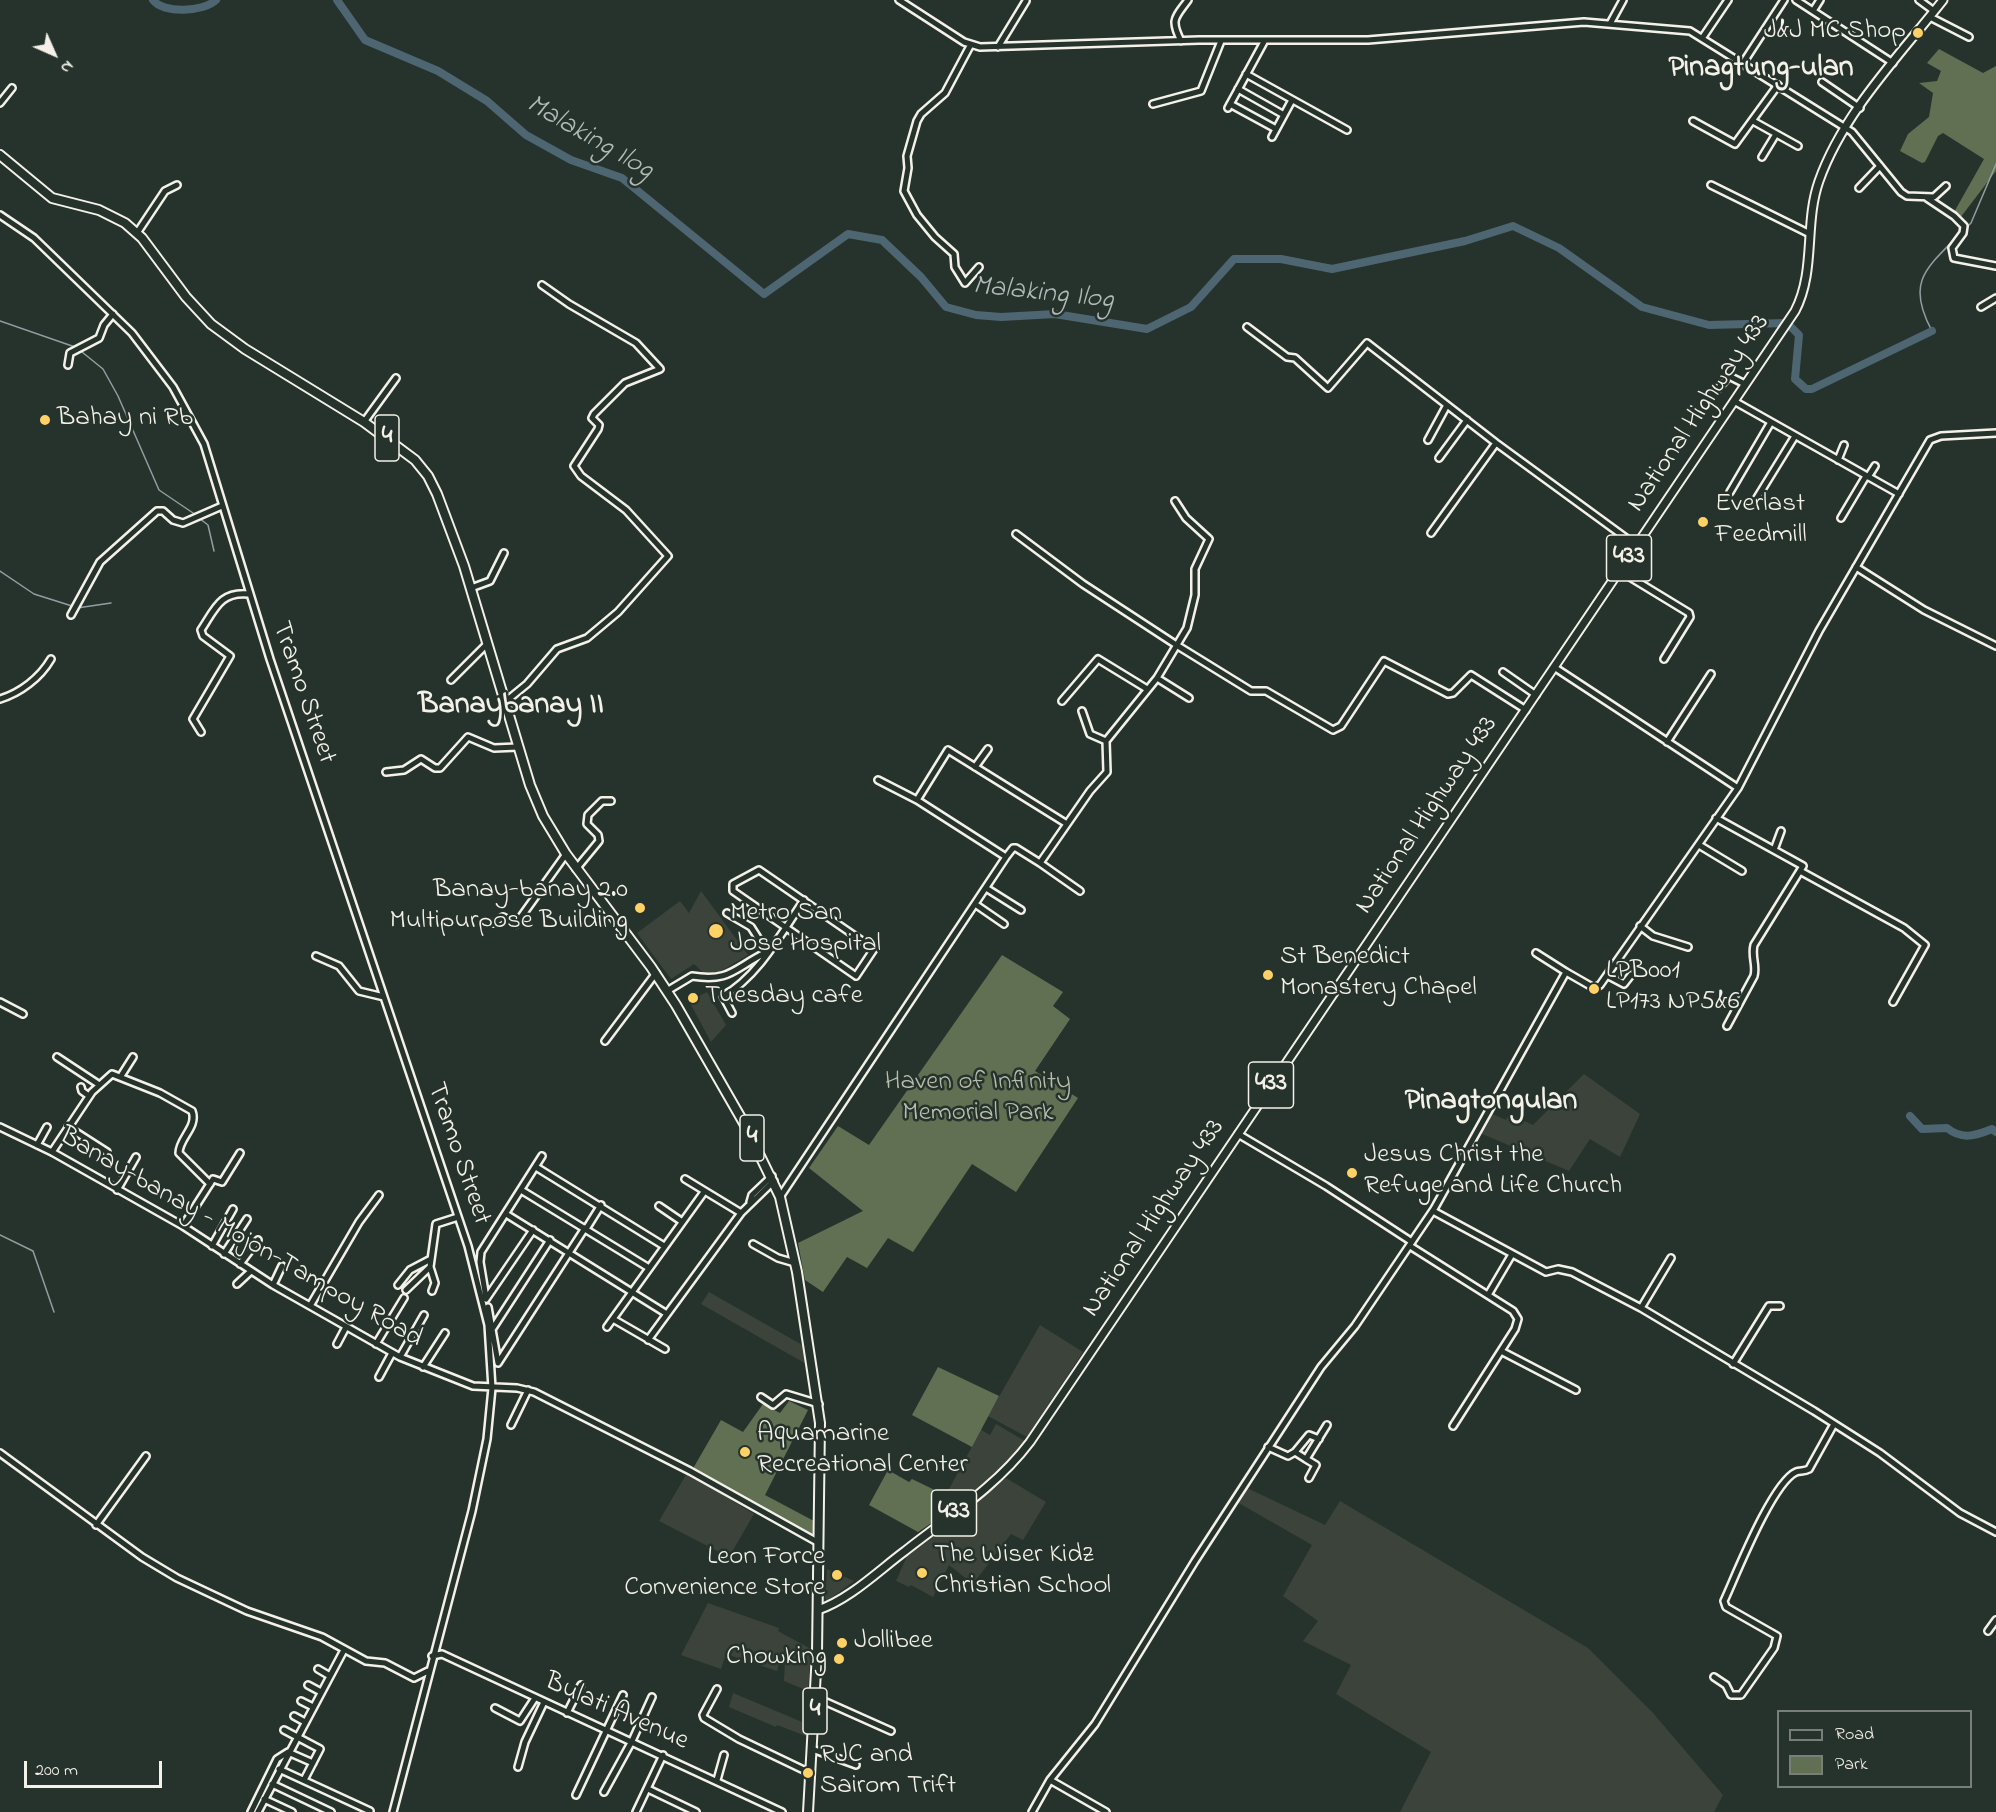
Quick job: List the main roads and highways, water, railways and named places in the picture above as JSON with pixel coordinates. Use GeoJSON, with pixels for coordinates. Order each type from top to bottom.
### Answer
{"type":"FeatureCollection","features":[{"type":"Feature","properties":{"kind":"highway","name":"4"},"geometry":{"type":"LineString","coordinates":[[0,155],[52,198],[109,214],[137,233],[197,310],[211,324],[245,349],[364,422],[408,453],[428,476],[437,494],[471,588],[518,747],[543,816],[576,868],[656,973],[729,1096],[773,1179],[780,1197],[795,1263],[819,1404],[821,1464],[818,1610],[808,1812]]}},
{"type":"Feature","properties":{"kind":"main road","name":"National Highway 433"},"geometry":{"type":"LineString","coordinates":[[818,1610],[853,1591],[982,1492],[1021,1454],[1795,311],[1805,288],[1810,234],[1819,181],[1846,128],[1943,0]]}},
{"type":"Feature","properties":{"kind":"waterway","name":"Malaking Ilog"},"geometry":{"type":"LineString","coordinates":[[153,0],[165,8],[184,10],[202,7],[216,0]]}},
{"type":"Feature","properties":{"kind":"waterway","name":"Malaking Ilog"},"geometry":{"type":"LineString","coordinates":[[337,0],[365,40],[438,71],[487,101],[526,135],[571,160],[622,178],[764,294],[848,234],[882,240],[921,277],[946,307],[976,315],[1001,317],[1055,314],[1147,329],[1191,307],[1234,259],[1281,259],[1332,269],[1465,241],[1513,226],[1559,248],[1642,307],[1709,325],[1787,323],[1799,335],[1795,379],[1806,389],[1812,389],[1932,331]]}},
{"type":"Feature","properties":{"kind":"waterway"},"geometry":{"type":"LineString","coordinates":[[1966,228],[1971,223],[1996,164]]}},
{"type":"Feature","properties":{"kind":"waterway"},"geometry":{"type":"LineString","coordinates":[[1932,331],[1920,301],[1923,278],[1936,258],[1958,236]]}},
{"type":"Feature","properties":{"kind":"waterway"},"geometry":{"type":"LineString","coordinates":[[0,321],[75,347]]}},
{"type":"Feature","properties":{"kind":"waterway"},"geometry":{"type":"LineString","coordinates":[[82,352],[103,369],[118,396],[159,490],[196,515]]}},
{"type":"Feature","properties":{"kind":"waterway"},"geometry":{"type":"LineString","coordinates":[[199,518],[208,525],[214,551]]}},
{"type":"Feature","properties":{"kind":"waterway"},"geometry":{"type":"LineString","coordinates":[[0,571],[34,594],[72,606]]}},
{"type":"Feature","properties":{"kind":"waterway"},"geometry":{"type":"LineString","coordinates":[[77,608],[111,603]]}},
{"type":"Feature","properties":{"kind":"waterway"},"geometry":{"type":"LineString","coordinates":[[1910,1116],[1922,1129],[1947,1128],[1963,1135],[1974,1135],[1992,1129],[1996,1132]]}},
{"type":"Feature","properties":{"kind":"waterway"},"geometry":{"type":"LineString","coordinates":[[0,1235],[33,1251],[54,1312]]}},
{"type":"Feature","properties":{"kind":"place","name":"J&J MC Shop"},"geometry":{"type":"Point","coordinates":[1918,33]}},
{"type":"Feature","properties":{"kind":"place","name":"Bahay ni Rb"},"geometry":{"type":"Point","coordinates":[45,420]}},
{"type":"Feature","properties":{"kind":"place","name":"Everlast Feedmill"},"geometry":{"type":"Point","coordinates":[1703,522]}},
{"type":"Feature","properties":{"kind":"place","name":"Banay-banay 2.0 Multipurpose Building"},"geometry":{"type":"Point","coordinates":[640,908]}},
{"type":"Feature","properties":{"kind":"place","name":"Metro San Jose Hospital"},"geometry":{"type":"Point","coordinates":[716,931]}},
{"type":"Feature","properties":{"kind":"place","name":"St Benedict Monastery Chapel"},"geometry":{"type":"Point","coordinates":[1268,975]}},
{"type":"Feature","properties":{"kind":"place","name":"LPB001 LP173 NP5&6"},"geometry":{"type":"Point","coordinates":[1594,989]}},
{"type":"Feature","properties":{"kind":"place","name":"Tuesday cafe"},"geometry":{"type":"Point","coordinates":[693,998]}},
{"type":"Feature","properties":{"kind":"place","name":"Jesus Christ the Refuge and Life Church"},"geometry":{"type":"Point","coordinates":[1352,1173]}},
{"type":"Feature","properties":{"kind":"place","name":"Aquamarine Recreational Center"},"geometry":{"type":"Point","coordinates":[745,1452]}},
{"type":"Feature","properties":{"kind":"place","name":"The Wiser Kidz Christian School"},"geometry":{"type":"Point","coordinates":[922,1573]}},
{"type":"Feature","properties":{"kind":"place","name":"Leon Force Convenience Store"},"geometry":{"type":"Point","coordinates":[837,1575]}},
{"type":"Feature","properties":{"kind":"place","name":"Jollibee"},"geometry":{"type":"Point","coordinates":[842,1643]}},
{"type":"Feature","properties":{"kind":"place","name":"Chowking"},"geometry":{"type":"Point","coordinates":[839,1659]}},
{"type":"Feature","properties":{"kind":"place","name":"RJC and Sairom Trift"},"geometry":{"type":"Point","coordinates":[808,1773]}},
{"type":"Feature","properties":{"kind":"district","name":"Pinagtung-ulan"},"geometry":{"type":"Point","coordinates":[1761,70]}},
{"type":"Feature","properties":{"kind":"district","name":"Banaybanay II"},"geometry":{"type":"Point","coordinates":[511,707]}},
{"type":"Feature","properties":{"kind":"district","name":"Pinagtongulan"},"geometry":{"type":"Point","coordinates":[1491,1103]}},
{"type":"Feature","properties":{"kind":"park label","name":"Haven of Infinity Memorial Park"},"geometry":{"type":"Point","coordinates":[978,1100]}}]}
